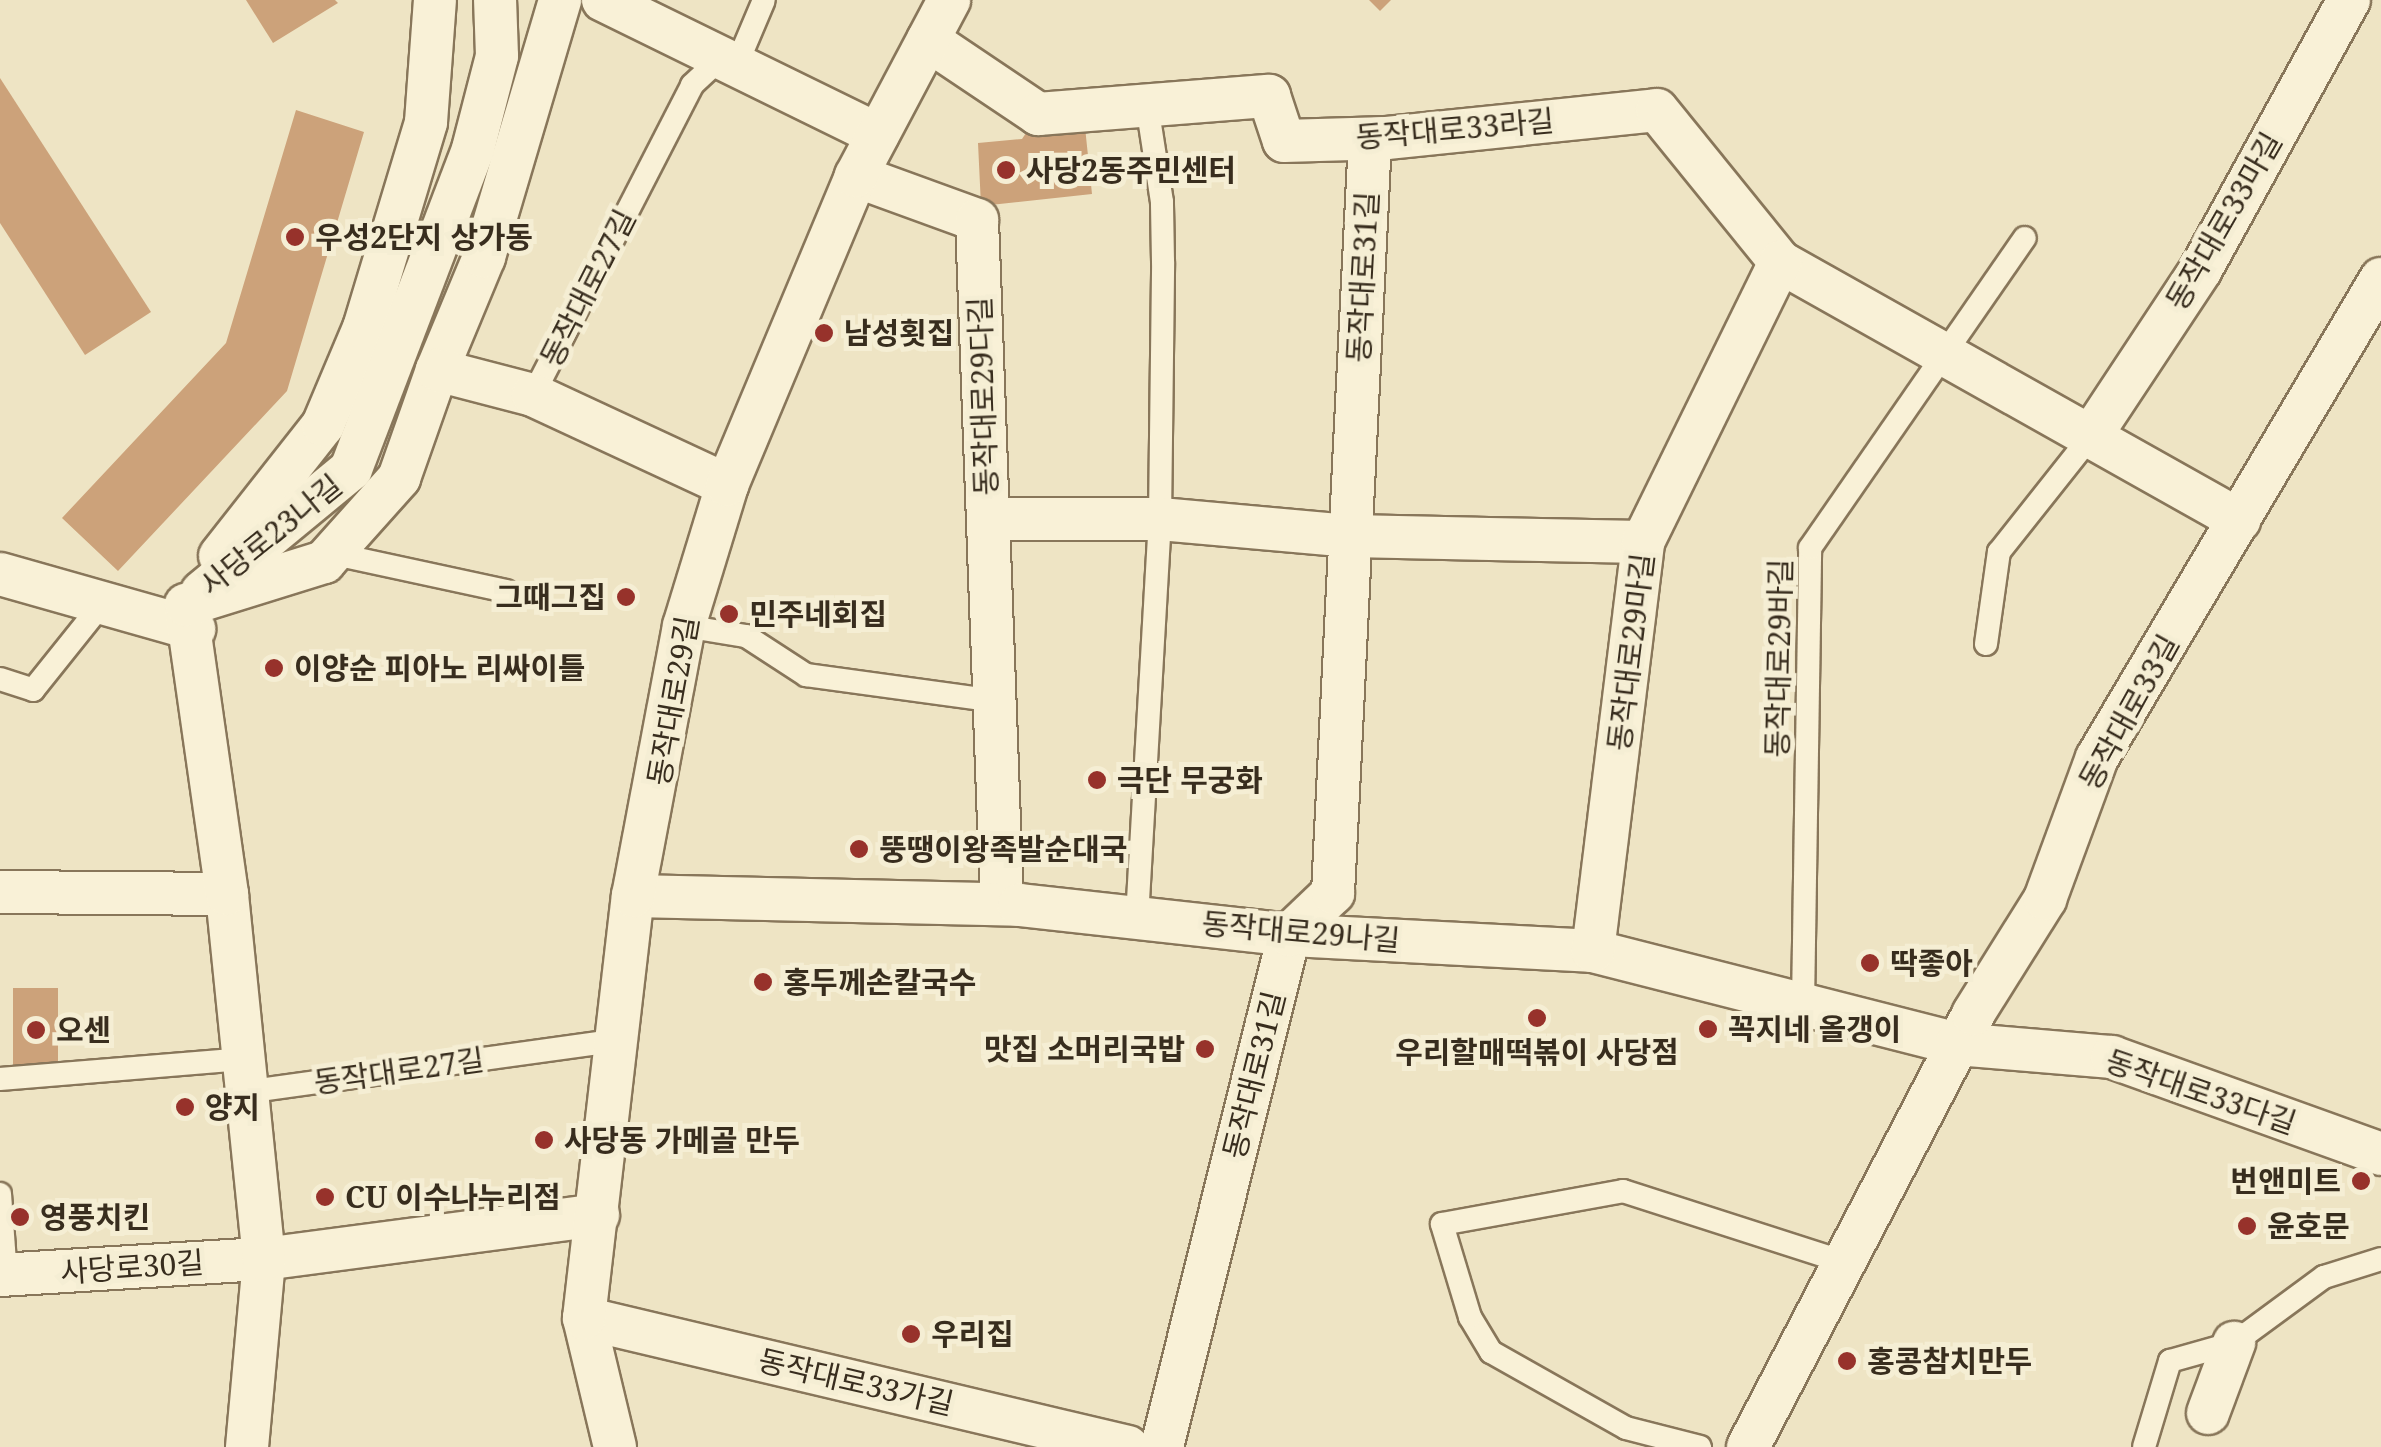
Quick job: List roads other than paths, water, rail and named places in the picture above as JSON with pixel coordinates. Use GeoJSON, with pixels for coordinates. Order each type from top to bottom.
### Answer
{"type":"FeatureCollection","features":[{"type":"Feature","properties":{"kind":"street","name":"사당로23나길"},"geometry":{"type":"LineString","coordinates":[[190,617],[323,425],[364,328],[426,122],[435,0]]}},
{"type":"Feature","properties":{"kind":"street","name":"사당로23나길"},"geometry":{"type":"LineString","coordinates":[[190,617],[351,470],[473,148],[497,56],[494,0]]}},
{"type":"Feature","properties":{"kind":"street"},"geometry":{"type":"LineString","coordinates":[[0,574],[101,605],[190,617],[324,562],[399,478],[437,370],[484,257],[560,0]]}},
{"type":"Feature","properties":{"kind":"street"},"geometry":{"type":"LineString","coordinates":[[604,0],[878,135]]}},
{"type":"Feature","properties":{"kind":"street","name":"동작대로29길"},"geometry":{"type":"LineString","coordinates":[[615,1447],[584,1318],[634,896],[684,626],[727,485],[856,176],[949,0]]}},
{"type":"Feature","properties":{"kind":"street","name":"동작대로33마길"},"geometry":{"type":"LineString","coordinates":[[2090,437],[2201,268],[2349,0]]}},
{"type":"Feature","properties":{"kind":"street","name":"동작대로33라길"},"geometry":{"type":"LineString","coordinates":[[928,40],[1038,114],[1269,96],[1284,141],[1370,138],[1656,110],[1780,262],[2240,520]]}},
{"type":"Feature","properties":{"kind":"street","name":"동작대로31길"},"geometry":{"type":"LineString","coordinates":[[1162,1447],[1290,935],[1333,894],[1370,138]]}},
{"type":"Feature","properties":{"kind":"street","name":"동작대로29다길"},"geometry":{"type":"LineString","coordinates":[[856,176],[976,220],[1002,904]]}},
{"type":"Feature","properties":{"kind":"street","name":"동작대로29마길"},"geometry":{"type":"LineString","coordinates":[[1593,951],[1643,542],[1780,262]]}},
{"type":"Feature","properties":{"kind":"street","name":"동작대로33길"},"geometry":{"type":"LineString","coordinates":[[1748,1447],[1958,1044],[2044,899],[2096,758],[2381,279]]}},
{"type":"Feature","properties":{"kind":"street","name":"동작대로27길"},"geometry":{"type":"LineString","coordinates":[[437,370],[533,396]]}},
{"type":"Feature","properties":{"kind":"street"},"geometry":{"type":"LineString","coordinates":[[533,396],[727,485]]}},
{"type":"Feature","properties":{"kind":"street"},"geometry":{"type":"LineString","coordinates":[[988,519],[1160,519],[1350,536],[1643,542]]}},
{"type":"Feature","properties":{"kind":"street"},"geometry":{"type":"LineString","coordinates":[[190,617],[227,894],[264,1259],[247,1447]]}},
{"type":"Feature","properties":{"kind":"street"},"geometry":{"type":"LineString","coordinates":[[0,892],[227,894]]}},
{"type":"Feature","properties":{"kind":"street","name":"동작대로29나길"},"geometry":{"type":"LineString","coordinates":[[634,896],[1002,904],[1290,935],[1593,951],[1958,1044]]}},
{"type":"Feature","properties":{"kind":"street","name":"동작대로33다길"},"geometry":{"type":"LineString","coordinates":[[1958,1044],[2112,1057],[2381,1154]]}},
{"type":"Feature","properties":{"kind":"street"},"geometry":{"type":"LineString","coordinates":[[264,1259],[598,1215]]}},
{"type":"Feature","properties":{"kind":"street","name":"사당로30길"},"geometry":{"type":"LineString","coordinates":[[3,1275],[264,1259]]}},
{"type":"Feature","properties":{"kind":"street","name":"동작대로33가길"},"geometry":{"type":"LineString","coordinates":[[584,1318],[1128,1447]]}},
{"type":"Feature","properties":{"kind":"street"},"geometry":{"type":"LineString","coordinates":[[2208,1413],[2234,1343]]}},
{"type":"Feature","properties":{"kind":"lane","name":"동작대로27길"},"geometry":{"type":"LineString","coordinates":[[533,396],[692,85],[721,58],[742,52],[764,0]]}},
{"type":"Feature","properties":{"kind":"lane"},"geometry":{"type":"LineString","coordinates":[[1137,918],[1160,519],[1162,202],[1147,105]]}},
{"type":"Feature","properties":{"kind":"lane"},"geometry":{"type":"LineString","coordinates":[[1942,354],[2025,238]]}},
{"type":"Feature","properties":{"kind":"lane","name":"동작대로29바길"},"geometry":{"type":"LineString","coordinates":[[1803,1004],[1810,548],[1942,354]]}},
{"type":"Feature","properties":{"kind":"lane"},"geometry":{"type":"LineString","coordinates":[[1986,644],[1999,552],[2090,437]]}},
{"type":"Feature","properties":{"kind":"lane"},"geometry":{"type":"LineString","coordinates":[[324,562],[344,556],[506,591]]}},
{"type":"Feature","properties":{"kind":"lane"},"geometry":{"type":"LineString","coordinates":[[0,679],[33,690],[101,605]]}},
{"type":"Feature","properties":{"kind":"lane"},"geometry":{"type":"LineString","coordinates":[[684,626],[746,636],[806,674],[995,701]]}},
{"type":"Feature","properties":{"kind":"lane","name":"동작대로27길"},"geometry":{"type":"LineString","coordinates":[[0,1080],[243,1075],[614,1041]]}},
{"type":"Feature","properties":{"kind":"lane"},"geometry":{"type":"LineString","coordinates":[[1700,1447],[1626,1428],[1491,1352],[1470,1317],[1442,1224],[1623,1190],[1844,1262]]}},
{"type":"Feature","properties":{"kind":"lane"},"geometry":{"type":"LineString","coordinates":[[0,1194],[3,1275]]}},
{"type":"Feature","properties":{"kind":"lane"},"geometry":{"type":"LineString","coordinates":[[2144,1447],[2170,1361],[2234,1343],[2324,1277],[2381,1259]]}},
{"type":"Feature","properties":{"kind":"place","name":"사당2동주민센터"},"geometry":{"type":"Point","coordinates":[1006,170]}},
{"type":"Feature","properties":{"kind":"place","name":"우성2단지 상가동"},"geometry":{"type":"Point","coordinates":[295,237]}},
{"type":"Feature","properties":{"kind":"place","name":"남성횟집"},"geometry":{"type":"Point","coordinates":[824,333]}},
{"type":"Feature","properties":{"kind":"place","name":"그때그집"},"geometry":{"type":"Point","coordinates":[626,597]}},
{"type":"Feature","properties":{"kind":"place","name":"민주네회집"},"geometry":{"type":"Point","coordinates":[729,614]}},
{"type":"Feature","properties":{"kind":"place","name":"이양순 피아노 리싸이틀"},"geometry":{"type":"Point","coordinates":[274,668]}},
{"type":"Feature","properties":{"kind":"place","name":"극단 무궁화"},"geometry":{"type":"Point","coordinates":[1097,780]}},
{"type":"Feature","properties":{"kind":"place","name":"뚱땡이왕족발순대국"},"geometry":{"type":"Point","coordinates":[859,849]}},
{"type":"Feature","properties":{"kind":"place","name":"딱좋아"},"geometry":{"type":"Point","coordinates":[1870,963]}},
{"type":"Feature","properties":{"kind":"place","name":"홍두께손칼국수"},"geometry":{"type":"Point","coordinates":[763,982]}},
{"type":"Feature","properties":{"kind":"place","name":"우리할매떡볶이 사당점"},"geometry":{"type":"Point","coordinates":[1537,1018]}},
{"type":"Feature","properties":{"kind":"place","name":"꼭지네 올갱이"},"geometry":{"type":"Point","coordinates":[1708,1029]}},
{"type":"Feature","properties":{"kind":"place","name":"오센"},"geometry":{"type":"Point","coordinates":[36,1030]}},
{"type":"Feature","properties":{"kind":"place","name":"맛집 소머리국밥"},"geometry":{"type":"Point","coordinates":[1205,1049]}},
{"type":"Feature","properties":{"kind":"place","name":"양지"},"geometry":{"type":"Point","coordinates":[185,1107]}},
{"type":"Feature","properties":{"kind":"place","name":"사당동 가메골 만두"},"geometry":{"type":"Point","coordinates":[544,1140]}},
{"type":"Feature","properties":{"kind":"place","name":"번앤미트"},"geometry":{"type":"Point","coordinates":[2361,1181]}},
{"type":"Feature","properties":{"kind":"place","name":"CU 이수나누리점"},"geometry":{"type":"Point","coordinates":[325,1197]}},
{"type":"Feature","properties":{"kind":"place","name":"영풍치킨"},"geometry":{"type":"Point","coordinates":[20,1217]}},
{"type":"Feature","properties":{"kind":"place","name":"윤호문"},"geometry":{"type":"Point","coordinates":[2247,1226]}},
{"type":"Feature","properties":{"kind":"place","name":"우리집"},"geometry":{"type":"Point","coordinates":[911,1334]}},
{"type":"Feature","properties":{"kind":"place","name":"홍콩참치만두"},"geometry":{"type":"Point","coordinates":[1847,1361]}}]}
